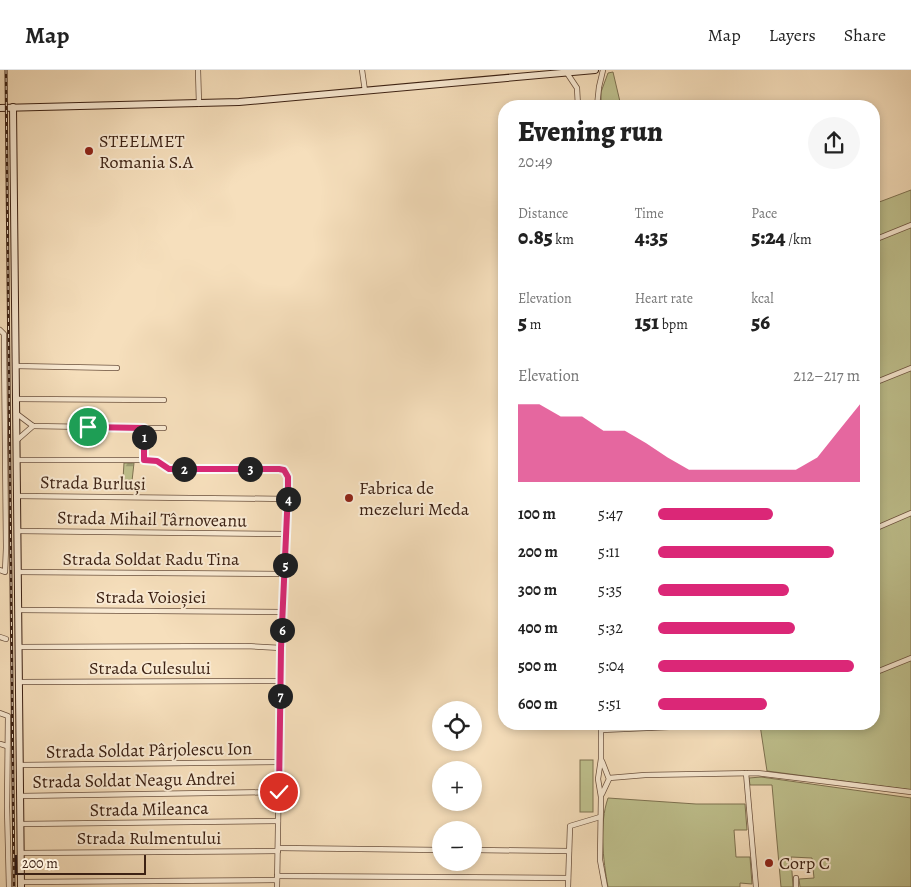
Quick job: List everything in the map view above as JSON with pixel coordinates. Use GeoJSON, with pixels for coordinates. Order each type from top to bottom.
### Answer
{"type":"FeatureCollection","features":[{"type":"Feature","properties":{"kind":"main road"},"geometry":{"type":"LineString","coordinates":[[0,108],[199,104],[595,70]]}},
{"type":"Feature","properties":{"kind":"main road"},"geometry":{"type":"LineString","coordinates":[[14,107],[21,885]]}},
{"type":"Feature","properties":{"kind":"street"},"geometry":{"type":"LineString","coordinates":[[198,70],[199,104]]}},
{"type":"Feature","properties":{"kind":"street"},"geometry":{"type":"LineString","coordinates":[[362,70],[365,91]]}},
{"type":"Feature","properties":{"kind":"street"},"geometry":{"type":"LineString","coordinates":[[598,100],[603,70]]}},
{"type":"Feature","properties":{"kind":"street"},"geometry":{"type":"LineString","coordinates":[[567,73],[576,88],[577,100]]}},
{"type":"Feature","properties":{"kind":"street"},"geometry":{"type":"LineString","coordinates":[[880,238],[911,225]]}},
{"type":"Feature","properties":{"kind":"street"},"geometry":{"type":"LineString","coordinates":[[0,330],[4,334],[2,380],[6,444],[6,548],[3,571]]}},
{"type":"Feature","properties":{"kind":"street"},"geometry":{"type":"LineString","coordinates":[[16,366],[117,368]]}},
{"type":"Feature","properties":{"kind":"street"},"geometry":{"type":"LineString","coordinates":[[880,381],[911,368]]}},
{"type":"Feature","properties":{"kind":"street"},"geometry":{"type":"LineString","coordinates":[[16,399],[164,400]]}},
{"type":"Feature","properties":{"kind":"street"},"geometry":{"type":"LineString","coordinates":[[17,414],[33,426],[164,428]]}},
{"type":"Feature","properties":{"kind":"street"},"geometry":{"type":"LineString","coordinates":[[17,440],[33,426]]}},
{"type":"Feature","properties":{"kind":"street"},"geometry":{"type":"LineString","coordinates":[[144,428],[144,460]]}},
{"type":"Feature","properties":{"kind":"street"},"geometry":{"type":"LineString","coordinates":[[0,441],[6,444]]}},
{"type":"Feature","properties":{"kind":"street"},"geometry":{"type":"LineString","coordinates":[[17,460],[144,460],[157,461],[172,470],[279,469],[286,471],[288,477],[288,499],[280,681],[277,887]]}},
{"type":"Feature","properties":{"kind":"street","name":"Strada Burluși"},"geometry":{"type":"LineString","coordinates":[[17,496],[288,499]]}},
{"type":"Feature","properties":{"kind":"street"},"geometry":{"type":"LineString","coordinates":[[0,501],[6,504]]}},
{"type":"Feature","properties":{"kind":"street"},"geometry":{"type":"LineString","coordinates":[[880,527],[911,514]]}},
{"type":"Feature","properties":{"kind":"street","name":"Strada Mihail Târnoveanu"},"geometry":{"type":"LineString","coordinates":[[18,531],[286,534]]}},
{"type":"Feature","properties":{"kind":"street"},"geometry":{"type":"LineString","coordinates":[[0,546],[6,548]]}},
{"type":"Feature","properties":{"kind":"street","name":"Strada Soldat Radu Tina"},"geometry":{"type":"LineString","coordinates":[[18,572],[284,574]]}},
{"type":"Feature","properties":{"kind":"street","name":"Strada Voioșiei"},"geometry":{"type":"LineString","coordinates":[[18,610],[283,612]]}},
{"type":"Feature","properties":{"kind":"street"},"geometry":{"type":"LineString","coordinates":[[0,637],[6,639]]}},
{"type":"Feature","properties":{"kind":"street"},"geometry":{"type":"LineString","coordinates":[[19,647],[246,646],[281,648]]}},
{"type":"Feature","properties":{"kind":"street"},"geometry":{"type":"LineString","coordinates":[[880,671],[911,658]]}},
{"type":"Feature","properties":{"kind":"street","name":"Strada Culesului"},"geometry":{"type":"LineString","coordinates":[[19,682],[280,681]]}},
{"type":"Feature","properties":{"kind":"street"},"geometry":{"type":"LineString","coordinates":[[0,713],[8,716],[7,807],[9,887]]}},
{"type":"Feature","properties":{"kind":"street"},"geometry":{"type":"LineString","coordinates":[[601,730],[601,759],[598,779],[601,797],[600,860],[605,887]]}},
{"type":"Feature","properties":{"kind":"street"},"geometry":{"type":"LineString","coordinates":[[0,744],[7,746]]}},
{"type":"Feature","properties":{"kind":"street"},"geometry":{"type":"LineString","coordinates":[[601,759],[608,776],[601,797]]}},
{"type":"Feature","properties":{"kind":"street","name":"Strada Soldat Pârjolescu Ion"},"geometry":{"type":"LineString","coordinates":[[20,765],[279,762]]}},
{"type":"Feature","properties":{"kind":"street"},"geometry":{"type":"LineString","coordinates":[[746,773],[756,887]]}},
{"type":"Feature","properties":{"kind":"street"},"geometry":{"type":"LineString","coordinates":[[0,774],[7,776]]}},
{"type":"Feature","properties":{"kind":"street"},"geometry":{"type":"LineString","coordinates":[[599,775],[774,774],[911,792]]}},
{"type":"Feature","properties":{"kind":"street"},"geometry":{"type":"LineString","coordinates":[[600,782],[603,784],[607,783]]}},
{"type":"Feature","properties":{"kind":"street","name":"Strada Soldat Neagu Andrei"},"geometry":{"type":"LineString","coordinates":[[20,796],[279,792]]}},
{"type":"Feature","properties":{"kind":"street"},"geometry":{"type":"LineString","coordinates":[[0,806],[7,807]]}},
{"type":"Feature","properties":{"kind":"street"},"geometry":{"type":"LineString","coordinates":[[568,887],[571,824],[583,823],[600,817]]}},
{"type":"Feature","properties":{"kind":"street","name":"Strada Mileanca"},"geometry":{"type":"LineString","coordinates":[[21,824],[278,821]]}},
{"type":"Feature","properties":{"kind":"street"},"geometry":{"type":"LineString","coordinates":[[0,840],[8,841]]}},
{"type":"Feature","properties":{"kind":"street","name":"Strada Rulmentului"},"geometry":{"type":"LineString","coordinates":[[21,853],[432,850]]}},
{"type":"Feature","properties":{"kind":"street"},"geometry":{"type":"LineString","coordinates":[[482,850],[569,851]]}},
{"type":"Feature","properties":{"kind":"street"},"geometry":{"type":"LineString","coordinates":[[21,885],[277,878],[568,878]]}},
{"type":"Feature","properties":{"kind":"street"},"geometry":{"type":"LineString","coordinates":[[796,878],[796,887]]}},
{"type":"Feature","properties":{"kind":"green space"},"geometry":{"type":"Polygon","coordinates":[[[613,72],[620,100],[601,100],[601,92],[608,73],[613,72]]]}},
{"type":"Feature","properties":{"kind":"green space"},"geometry":{"type":"Polygon","coordinates":[[[911,190],[911,790],[767,771],[761,730],[880,730],[880,202],[911,190]]]}},
{"type":"Feature","properties":{"kind":"green space"},"geometry":{"type":"Polygon","coordinates":[[[124,463],[134,463],[132,481],[125,481],[123,479],[124,463]]]}},
{"type":"Feature","properties":{"kind":"green space"},"geometry":{"type":"Polygon","coordinates":[[[580,760],[593,760],[593,812],[580,812],[580,760]]]}},
{"type":"Feature","properties":{"kind":"green space"},"geometry":{"type":"Polygon","coordinates":[[[761,777],[911,798],[911,887],[800,887],[799,879],[814,878],[812,858],[791,857],[793,887],[781,887],[772,785],[750,785],[749,778],[761,777]]]}},
{"type":"Feature","properties":{"kind":"green space"},"geometry":{"type":"Polygon","coordinates":[[[608,798],[696,804],[745,804],[747,830],[734,830],[736,857],[750,857],[752,884],[740,883],[740,887],[608,887],[603,854],[603,830],[608,798]]]}},
{"type":"Feature","properties":{"kind":"railway"},"geometry":{"type":"LineString","coordinates":[[6,70],[14,887]]}},
{"type":"Feature","properties":{"kind":"place","name":"STEELMET Romania S.A"},"geometry":{"type":"Point","coordinates":[89,151]}},
{"type":"Feature","properties":{"kind":"place","name":"Fabrica de mezeluri Meda"},"geometry":{"type":"Point","coordinates":[349,498]}},
{"type":"Feature","properties":{"kind":"place","name":"Corp C"},"geometry":{"type":"Point","coordinates":[769,863]}},
{"type":"Feature","properties":{"kind":"route"},"geometry":{"type":"LineString","coordinates":[[88,427],[144,428],[144,460],[157,461],[172,470],[279,469],[286,471],[288,491],[281,648],[279,792]]}}]}
